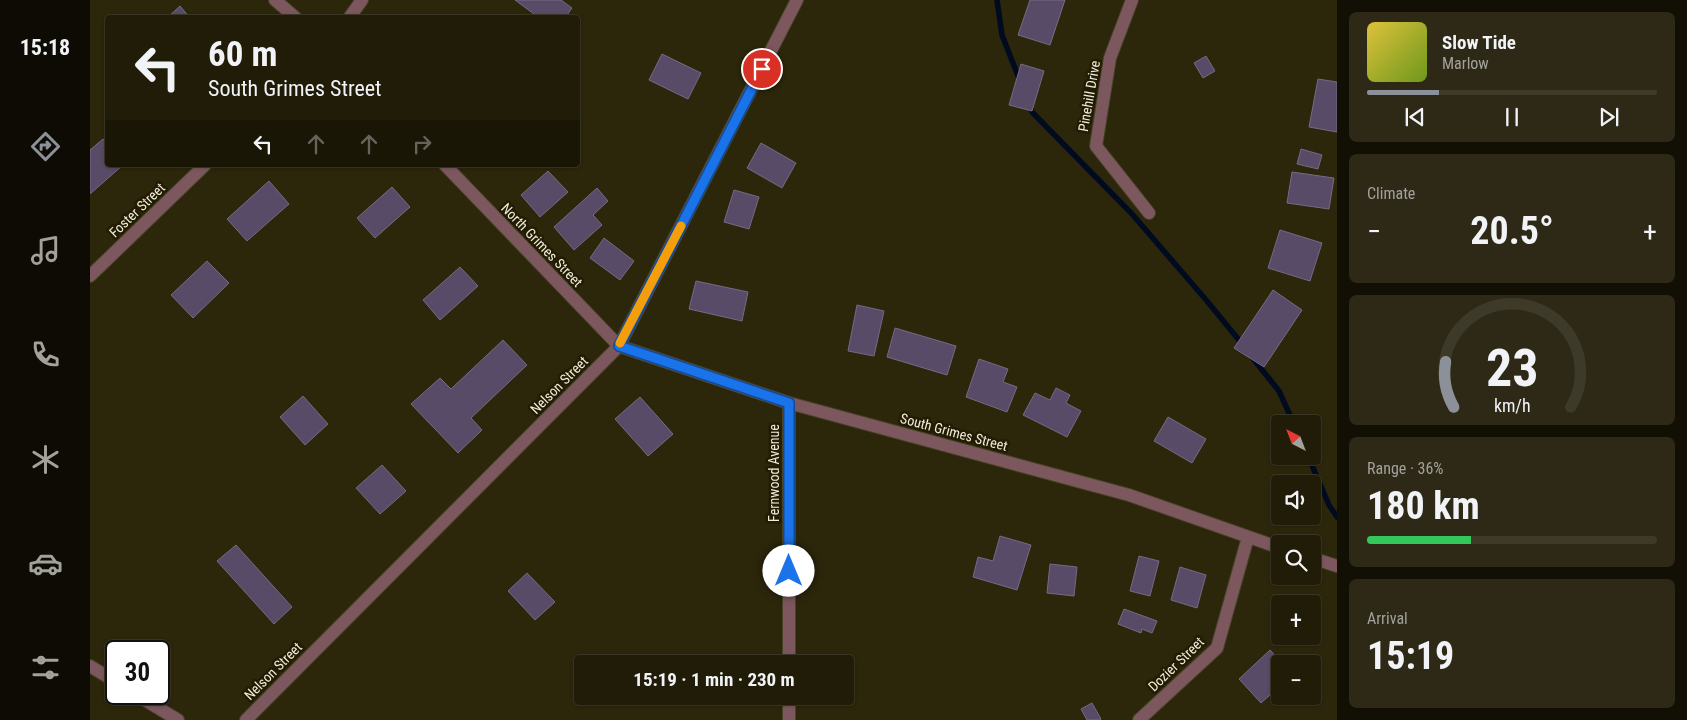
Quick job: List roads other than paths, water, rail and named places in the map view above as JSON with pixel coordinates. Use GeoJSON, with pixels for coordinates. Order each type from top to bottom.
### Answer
{"type":"FeatureCollection","features":[{"type":"Feature","properties":{"kind":"street"},"geometry":{"type":"LineString","coordinates":[[275,0],[292,15]]}},
{"type":"Feature","properties":{"kind":"street"},"geometry":{"type":"LineString","coordinates":[[351,15],[362,0]]}},
{"type":"Feature","properties":{"kind":"street","name":"Nelson Street"},"geometry":{"type":"LineString","coordinates":[[246,720],[619,346],[797,0]]}},
{"type":"Feature","properties":{"kind":"street","name":"Pinehill Drive"},"geometry":{"type":"LineString","coordinates":[[1132,0],[1110,58],[1096,146],[1149,213]]}},
{"type":"Feature","properties":{"kind":"street","name":"Foster Street"},"geometry":{"type":"LineString","coordinates":[[90,276],[203,167]]}},
{"type":"Feature","properties":{"kind":"street","name":"North Grimes Street"},"geometry":{"type":"LineString","coordinates":[[446,167],[619,346]]}},
{"type":"Feature","properties":{"kind":"street","name":"South Grimes Street"},"geometry":{"type":"LineString","coordinates":[[619,346],[789,403],[1129,494],[1271,545]]}},
{"type":"Feature","properties":{"kind":"street","name":"Fernwood Avenue"},"geometry":{"type":"LineString","coordinates":[[789,403],[789,655]]}},
{"type":"Feature","properties":{"kind":"street","name":"Dozier Street"},"geometry":{"type":"LineString","coordinates":[[1139,720],[1217,648],[1248,537]]}},
{"type":"Feature","properties":{"kind":"street"},"geometry":{"type":"LineString","coordinates":[[1321,561],[1337,566]]}},
{"type":"Feature","properties":{"kind":"street"},"geometry":{"type":"LineString","coordinates":[[90,666],[105,675]]}},
{"type":"Feature","properties":{"kind":"street"},"geometry":{"type":"LineString","coordinates":[[153,705],[178,720]]}},
{"type":"Feature","properties":{"kind":"street"},"geometry":{"type":"LineString","coordinates":[[789,705],[789,720]]}},
{"type":"Feature","properties":{"kind":"waterway"},"geometry":{"type":"LineString","coordinates":[[997,0],[1002,35],[1020,81]]}},
{"type":"Feature","properties":{"kind":"waterway"},"geometry":{"type":"LineString","coordinates":[[1030,106],[1032,112],[1132,214],[1243,345]]}},
{"type":"Feature","properties":{"kind":"waterway"},"geometry":{"type":"LineString","coordinates":[[1251,356],[1279,391],[1290,415]]}},
{"type":"Feature","properties":{"kind":"waterway"},"geometry":{"type":"LineString","coordinates":[[1312,465],[1329,505],[1337,517]]}}]}
